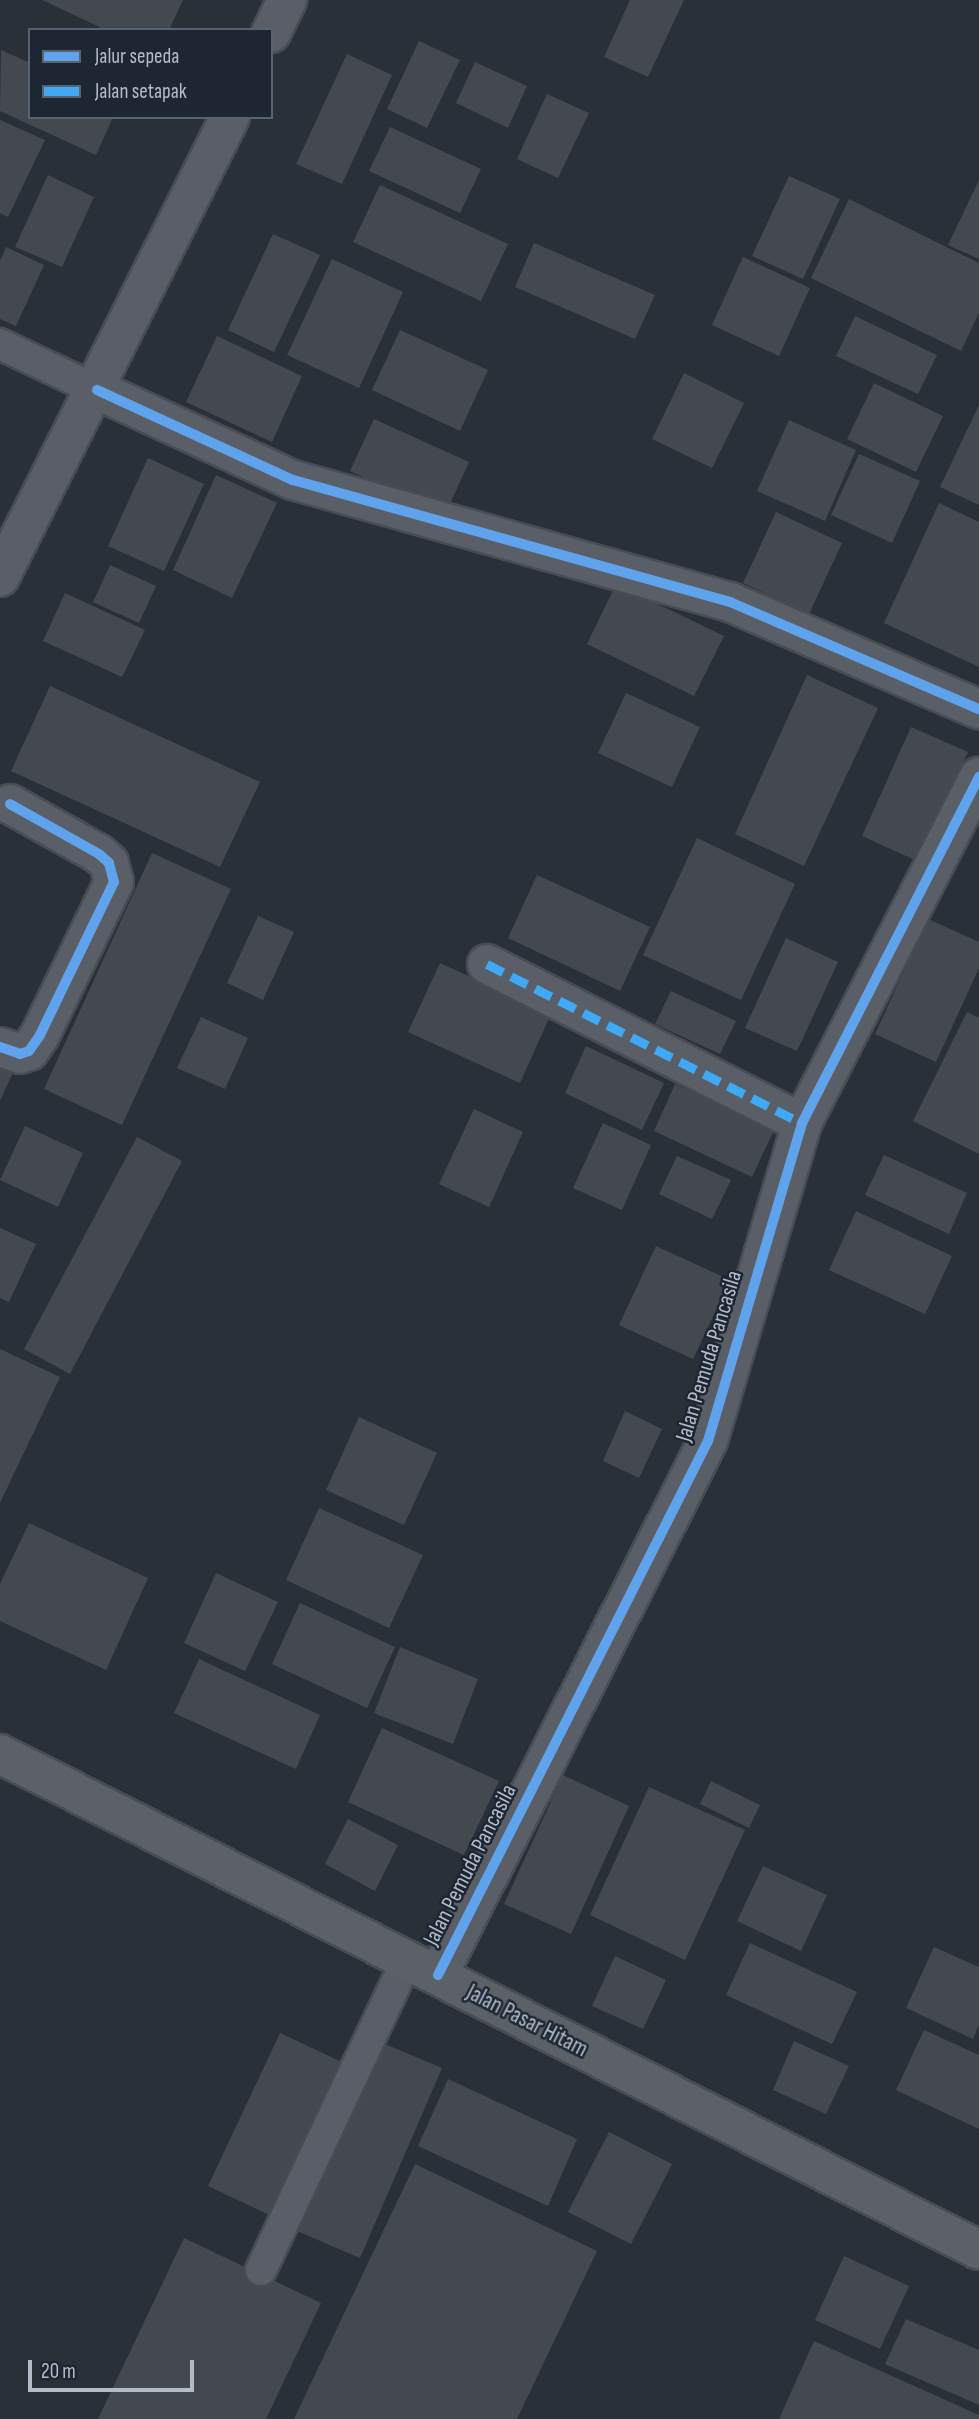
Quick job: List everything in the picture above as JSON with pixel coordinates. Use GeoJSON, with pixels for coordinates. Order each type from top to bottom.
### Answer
{"type":"FeatureCollection","features":[{"type":"Feature","properties":{"kind":"main road","name":"Jalan Pasar Hitam"},"geometry":{"type":"LineString","coordinates":[[0,1754],[979,2250]]}},
{"type":"Feature","properties":{"kind":"street"},"geometry":{"type":"LineString","coordinates":[[273,29],[287,0]]}},
{"type":"Feature","properties":{"kind":"street"},"geometry":{"type":"LineString","coordinates":[[0,577],[97,390],[229,119]]}},
{"type":"Feature","properties":{"kind":"street"},"geometry":{"type":"LineString","coordinates":[[97,390],[293,480],[730,601],[979,709]]}},
{"type":"Feature","properties":{"kind":"street","name":"Jalan Pemuda Pancasila"},"geometry":{"type":"LineString","coordinates":[[422,1968],[708,1441],[802,1123],[979,777]]}},
{"type":"Feature","properties":{"kind":"street"},"geometry":{"type":"LineString","coordinates":[[0,1047],[20,1054],[34,1043],[114,883],[109,863],[99,854],[10,804]]}},
{"type":"Feature","properties":{"kind":"street"},"geometry":{"type":"LineString","coordinates":[[487,964],[802,1123]]}},
{"type":"Feature","properties":{"kind":"lane"},"geometry":{"type":"LineString","coordinates":[[0,344],[97,390]]}},
{"type":"Feature","properties":{"kind":"lane"},"geometry":{"type":"LineString","coordinates":[[261,2270],[422,1968]]}},
{"type":"Feature","properties":{"kind":"building"},"geometry":{"type":"Polygon","coordinates":[[[42,0],[183,0],[170,28],[102,28],[42,0]]]}},
{"type":"Feature","properties":{"kind":"building"},"geometry":{"type":"Polygon","coordinates":[[[630,0],[684,0],[648,77],[604,57],[630,0]]]}},
{"type":"Feature","properties":{"kind":"building"},"geometry":{"type":"Polygon","coordinates":[[[419,41],[460,60],[427,128],[387,109],[419,41]]]}},
{"type":"Feature","properties":{"kind":"building"},"geometry":{"type":"Polygon","coordinates":[[[1,50],[28,62],[28,119],[112,119],[96,155],[0,111],[1,50]]]}},
{"type":"Feature","properties":{"kind":"building"},"geometry":{"type":"Polygon","coordinates":[[[347,54],[392,75],[342,184],[296,164],[347,54]]]}},
{"type":"Feature","properties":{"kind":"building"},"geometry":{"type":"Polygon","coordinates":[[[475,62],[527,86],[508,128],[456,103],[475,62]]]}},
{"type":"Feature","properties":{"kind":"building"},"geometry":{"type":"Polygon","coordinates":[[[547,94],[589,113],[558,178],[517,159],[547,94]]]}},
{"type":"Feature","properties":{"kind":"building"},"geometry":{"type":"Polygon","coordinates":[[[0,120],[45,140],[8,217],[0,213],[0,120]]]}},
{"type":"Feature","properties":{"kind":"building"},"geometry":{"type":"Polygon","coordinates":[[[390,127],[481,169],[460,213],[369,171],[390,127]]]}},
{"type":"Feature","properties":{"kind":"building"},"geometry":{"type":"Polygon","coordinates":[[[48,175],[94,197],[62,267],[15,247],[48,175]]]}},
{"type":"Feature","properties":{"kind":"building"},"geometry":{"type":"Polygon","coordinates":[[[789,176],[840,199],[803,279],[752,256],[789,176]]]}},
{"type":"Feature","properties":{"kind":"building"},"geometry":{"type":"Polygon","coordinates":[[[979,180],[979,259],[948,245],[979,180]]]}},
{"type":"Feature","properties":{"kind":"building"},"geometry":{"type":"Polygon","coordinates":[[[380,185],[508,244],[481,301],[353,242],[380,185]]]}},
{"type":"Feature","properties":{"kind":"building"},"geometry":{"type":"Polygon","coordinates":[[[849,199],[979,263],[979,313],[961,351],[811,278],[849,199]]]}},
{"type":"Feature","properties":{"kind":"building"},"geometry":{"type":"Polygon","coordinates":[[[273,234],[320,255],[274,352],[228,330],[273,234]]]}},
{"type":"Feature","properties":{"kind":"building"},"geometry":{"type":"Polygon","coordinates":[[[534,243],[655,295],[635,339],[515,287],[534,243]]]}},
{"type":"Feature","properties":{"kind":"building"},"geometry":{"type":"Polygon","coordinates":[[[6,247],[44,265],[16,326],[0,319],[0,261],[6,247]]]}},
{"type":"Feature","properties":{"kind":"building"},"geometry":{"type":"Polygon","coordinates":[[[743,257],[810,288],[779,356],[712,325],[743,257]]]}},
{"type":"Feature","properties":{"kind":"building"},"geometry":{"type":"Polygon","coordinates":[[[332,259],[403,292],[359,388],[287,355],[332,259]]]}},
{"type":"Feature","properties":{"kind":"building"},"geometry":{"type":"Polygon","coordinates":[[[855,316],[937,355],[918,394],[836,356],[855,316]]]}},
{"type":"Feature","properties":{"kind":"building"},"geometry":{"type":"Polygon","coordinates":[[[400,330],[488,370],[460,431],[372,390],[400,330]]]}},
{"type":"Feature","properties":{"kind":"building"},"geometry":{"type":"Polygon","coordinates":[[[217,336],[302,376],[272,442],[186,402],[217,336]]]}},
{"type":"Feature","properties":{"kind":"building"},"geometry":{"type":"Polygon","coordinates":[[[684,373],[744,403],[712,468],[652,439],[684,373]]]}},
{"type":"Feature","properties":{"kind":"building"},"geometry":{"type":"Polygon","coordinates":[[[874,383],[943,416],[916,472],[847,439],[874,383]]]}},
{"type":"Feature","properties":{"kind":"building"},"geometry":{"type":"Polygon","coordinates":[[[979,405],[979,505],[940,487],[979,405]]]}},
{"type":"Feature","properties":{"kind":"building"},"geometry":{"type":"Polygon","coordinates":[[[374,419],[469,462],[445,515],[350,471],[374,419]]]}},
{"type":"Feature","properties":{"kind":"building"},"geometry":{"type":"Polygon","coordinates":[[[789,420],[856,450],[825,521],[757,491],[789,420]]]}},
{"type":"Feature","properties":{"kind":"building"},"geometry":{"type":"Polygon","coordinates":[[[859,454],[920,481],[892,543],[831,515],[859,454]]]}},
{"type":"Feature","properties":{"kind":"building"},"geometry":{"type":"Polygon","coordinates":[[[148,458],[204,484],[164,571],[108,546],[148,458]]]}},
{"type":"Feature","properties":{"kind":"building"},"geometry":{"type":"Polygon","coordinates":[[[216,475],[277,503],[232,598],[173,570],[216,475]]]}},
{"type":"Feature","properties":{"kind":"building"},"geometry":{"type":"Polygon","coordinates":[[[939,503],[979,522],[979,667],[884,623],[939,503]]]}},
{"type":"Feature","properties":{"kind":"building"},"geometry":{"type":"Polygon","coordinates":[[[776,512],[842,543],[809,614],[743,583],[776,512]]]}},
{"type":"Feature","properties":{"kind":"building"},"geometry":{"type":"Polygon","coordinates":[[[110,565],[156,586],[139,623],[93,602],[110,565]]]}},
{"type":"Feature","properties":{"kind":"building"},"geometry":{"type":"Polygon","coordinates":[[[616,584],[724,636],[694,696],[587,644],[616,584]]]}},
{"type":"Feature","properties":{"kind":"building"},"geometry":{"type":"Polygon","coordinates":[[[65,593],[145,630],[122,677],[43,641],[65,593]]]}},
{"type":"Feature","properties":{"kind":"building"},"geometry":{"type":"Polygon","coordinates":[[[807,675],[878,708],[804,866],[735,834],[807,675]]]}},
{"type":"Feature","properties":{"kind":"building"},"geometry":{"type":"Polygon","coordinates":[[[50,686],[260,782],[220,867],[11,771],[50,686]]]}},
{"type":"Feature","properties":{"kind":"building"},"geometry":{"type":"Polygon","coordinates":[[[626,693],[700,727],[672,787],[598,753],[626,693]]]}},
{"type":"Feature","properties":{"kind":"building"},"geometry":{"type":"Polygon","coordinates":[[[911,727],[968,752],[917,861],[862,836],[911,727]]]}},
{"type":"Feature","properties":{"kind":"building"},"geometry":{"type":"Polygon","coordinates":[[[697,838],[795,884],[741,1000],[643,955],[697,838]]]}},
{"type":"Feature","properties":{"kind":"building"},"geometry":{"type":"Polygon","coordinates":[[[152,853],[231,889],[122,1125],[44,1089],[152,853]]]}},
{"type":"Feature","properties":{"kind":"building"},"geometry":{"type":"Polygon","coordinates":[[[537,875],[650,927],[620,991],[508,938],[537,875]]]}},
{"type":"Feature","properties":{"kind":"building"},"geometry":{"type":"Polygon","coordinates":[[[258,916],[294,932],[263,1000],[227,983],[258,916]]]}},
{"type":"Feature","properties":{"kind":"building"},"geometry":{"type":"Polygon","coordinates":[[[928,919],[979,942],[979,968],[936,1062],[875,1034],[928,919]]]}},
{"type":"Feature","properties":{"kind":"building"},"geometry":{"type":"Polygon","coordinates":[[[786,938],[838,962],[797,1051],[745,1028],[786,938]]]}},
{"type":"Feature","properties":{"kind":"building"},"geometry":{"type":"Polygon","coordinates":[[[440,963],[551,1014],[520,1083],[408,1032],[440,963]]]}},
{"type":"Feature","properties":{"kind":"building"},"geometry":{"type":"Polygon","coordinates":[[[671,991],[736,1021],[720,1054],[655,1024],[671,991]]]}},
{"type":"Feature","properties":{"kind":"building"},"geometry":{"type":"Polygon","coordinates":[[[967,1012],[979,1018],[979,1154],[913,1121],[967,1012]]]}},
{"type":"Feature","properties":{"kind":"building"},"geometry":{"type":"Polygon","coordinates":[[[201,1017],[248,1038],[225,1089],[177,1068],[201,1017]]]}},
{"type":"Feature","properties":{"kind":"building"},"geometry":{"type":"Polygon","coordinates":[[[586,1046],[664,1083],[642,1130],[565,1093],[586,1046]]]}},
{"type":"Feature","properties":{"kind":"building"},"geometry":{"type":"Polygon","coordinates":[[[0,1058],[16,1066],[0,1101],[0,1058]]]}},
{"type":"Feature","properties":{"kind":"building"},"geometry":{"type":"Polygon","coordinates":[[[675,1084],[774,1130],[752,1177],[654,1131],[675,1084]]]}},
{"type":"Feature","properties":{"kind":"building"},"geometry":{"type":"Polygon","coordinates":[[[474,1109],[523,1132],[489,1207],[439,1184],[474,1109]]]}},
{"type":"Feature","properties":{"kind":"building"},"geometry":{"type":"Polygon","coordinates":[[[603,1123],[651,1145],[622,1210],[573,1188],[603,1123]]]}},
{"type":"Feature","properties":{"kind":"building"},"geometry":{"type":"Polygon","coordinates":[[[25,1126],[83,1153],[58,1207],[0,1180],[25,1126]]]}},
{"type":"Feature","properties":{"kind":"building"},"geometry":{"type":"Polygon","coordinates":[[[137,1137],[182,1161],[70,1374],[24,1349],[137,1137]]]}},
{"type":"Feature","properties":{"kind":"building"},"geometry":{"type":"Polygon","coordinates":[[[884,1155],[967,1193],[949,1234],[865,1195],[884,1155]]]}},
{"type":"Feature","properties":{"kind":"building"},"geometry":{"type":"Polygon","coordinates":[[[677,1156],[731,1180],[712,1219],[659,1194],[677,1156]]]}},
{"type":"Feature","properties":{"kind":"building"},"geometry":{"type":"Polygon","coordinates":[[[856,1211],[952,1256],[925,1314],[829,1270],[856,1211]]]}},
{"type":"Feature","properties":{"kind":"building"},"geometry":{"type":"Polygon","coordinates":[[[0,1228],[36,1244],[9,1302],[0,1298],[0,1228]]]}},
{"type":"Feature","properties":{"kind":"building"},"geometry":{"type":"Polygon","coordinates":[[[656,1246],[730,1280],[693,1359],[619,1325],[656,1246]]]}},
{"type":"Feature","properties":{"kind":"building"},"geometry":{"type":"Polygon","coordinates":[[[0,1349],[60,1377],[0,1503],[0,1349]]]}},
{"type":"Feature","properties":{"kind":"building"},"geometry":{"type":"Polygon","coordinates":[[[625,1411],[662,1429],[639,1478],[603,1461],[625,1411]]]}},
{"type":"Feature","properties":{"kind":"building"},"geometry":{"type":"Polygon","coordinates":[[[359,1417],[437,1453],[404,1525],[326,1490],[359,1417]]]}},
{"type":"Feature","properties":{"kind":"building"},"geometry":{"type":"Polygon","coordinates":[[[319,1508],[423,1555],[389,1628],[286,1580],[319,1508]]]}},
{"type":"Feature","properties":{"kind":"building"},"geometry":{"type":"Polygon","coordinates":[[[29,1523],[148,1578],[106,1670],[0,1621],[0,1584],[29,1523]]]}},
{"type":"Feature","properties":{"kind":"building"},"geometry":{"type":"Polygon","coordinates":[[[216,1573],[278,1602],[245,1671],[184,1643],[216,1573]]]}},
{"type":"Feature","properties":{"kind":"building"},"geometry":{"type":"Polygon","coordinates":[[[300,1603],[395,1647],[367,1708],[272,1664],[300,1603]]]}},
{"type":"Feature","properties":{"kind":"building"},"geometry":{"type":"Polygon","coordinates":[[[400,1647],[478,1679],[453,1744],[374,1713],[400,1647]]]}},
{"type":"Feature","properties":{"kind":"building"},"geometry":{"type":"Polygon","coordinates":[[[199,1659],[320,1715],[296,1769],[174,1713],[199,1659]]]}},
{"type":"Feature","properties":{"kind":"building"},"geometry":{"type":"Polygon","coordinates":[[[382,1728],[499,1781],[464,1855],[348,1802],[382,1728]]]}},
{"type":"Feature","properties":{"kind":"building"},"geometry":{"type":"Polygon","coordinates":[[[563,1775],[629,1806],[571,1934],[504,1904],[563,1775]]]}},
{"type":"Feature","properties":{"kind":"building"},"geometry":{"type":"Polygon","coordinates":[[[711,1781],[760,1805],[749,1828],[700,1804],[711,1781]]]}},
{"type":"Feature","properties":{"kind":"building"},"geometry":{"type":"Polygon","coordinates":[[[649,1787],[745,1830],[685,1960],[590,1915],[649,1787]]]}},
{"type":"Feature","properties":{"kind":"building"},"geometry":{"type":"Polygon","coordinates":[[[348,1819],[398,1845],[375,1891],[325,1864],[348,1819]]]}},
{"type":"Feature","properties":{"kind":"building"},"geometry":{"type":"Polygon","coordinates":[[[763,1866],[827,1895],[801,1951],[737,1921],[763,1866]]]}},
{"type":"Feature","properties":{"kind":"building"},"geometry":{"type":"Polygon","coordinates":[[[750,1943],[857,1992],[832,2044],[726,1995],[750,1943]]]}},
{"type":"Feature","properties":{"kind":"building"},"geometry":{"type":"Polygon","coordinates":[[[934,1947],[979,1967],[979,2025],[973,2039],[906,2008],[934,1947]]]}},
{"type":"Feature","properties":{"kind":"building"},"geometry":{"type":"Polygon","coordinates":[[[615,1956],[666,1980],[643,2029],[592,2006],[615,1956]]]}},
{"type":"Feature","properties":{"kind":"building"},"geometry":{"type":"Polygon","coordinates":[[[924,2030],[979,2055],[979,2129],[896,2090],[924,2030]]]}},
{"type":"Feature","properties":{"kind":"building"},"geometry":{"type":"Polygon","coordinates":[[[280,2033],[350,2066],[278,2219],[208,2186],[280,2033]]]}},
{"type":"Feature","properties":{"kind":"building"},"geometry":{"type":"Polygon","coordinates":[[[373,2039],[442,2068],[360,2258],[290,2228],[373,2039]]]}},
{"type":"Feature","properties":{"kind":"building"},"geometry":{"type":"Polygon","coordinates":[[[794,2041],[849,2066],[826,2114],[773,2090],[794,2041]]]}},
{"type":"Feature","properties":{"kind":"building"},"geometry":{"type":"Polygon","coordinates":[[[448,2079],[577,2139],[548,2206],[418,2146],[448,2079]]]}},
{"type":"Feature","properties":{"kind":"building"},"geometry":{"type":"Polygon","coordinates":[[[609,2132],[672,2164],[631,2244],[568,2212],[609,2132]]]}},
{"type":"Feature","properties":{"kind":"building"},"geometry":{"type":"Polygon","coordinates":[[[415,2164],[597,2251],[517,2419],[294,2419],[415,2164]]]}},
{"type":"Feature","properties":{"kind":"building"},"geometry":{"type":"Polygon","coordinates":[[[184,2238],[321,2303],[266,2419],[98,2419],[184,2238]]]}},
{"type":"Feature","properties":{"kind":"building"},"geometry":{"type":"Polygon","coordinates":[[[844,2256],[909,2286],[880,2349],[815,2320],[844,2256]]]}},
{"type":"Feature","properties":{"kind":"building"},"geometry":{"type":"Polygon","coordinates":[[[906,2319],[979,2350],[979,2405],[885,2364],[906,2319]]]}},
{"type":"Feature","properties":{"kind":"building"},"geometry":{"type":"Polygon","coordinates":[[[814,2341],[979,2415],[979,2419],[779,2419],[814,2341]]]}},
{"type":"Feature","properties":{"kind":"marked path"},"geometry":{"type":"LineString","coordinates":[[487,964],[802,1123]]}},
{"type":"Feature","properties":{"kind":"cycle path"},"geometry":{"type":"LineString","coordinates":[[97,390],[293,480],[730,602],[979,709]]}},
{"type":"Feature","properties":{"kind":"cycle path"},"geometry":{"type":"LineString","coordinates":[[438,1975],[708,1441],[802,1123],[979,777]]}},
{"type":"Feature","properties":{"kind":"cycle path"},"geometry":{"type":"LineString","coordinates":[[0,1047],[20,1054],[29,1051],[40,1035],[114,882],[109,863],[99,854],[10,804]]}}]}
